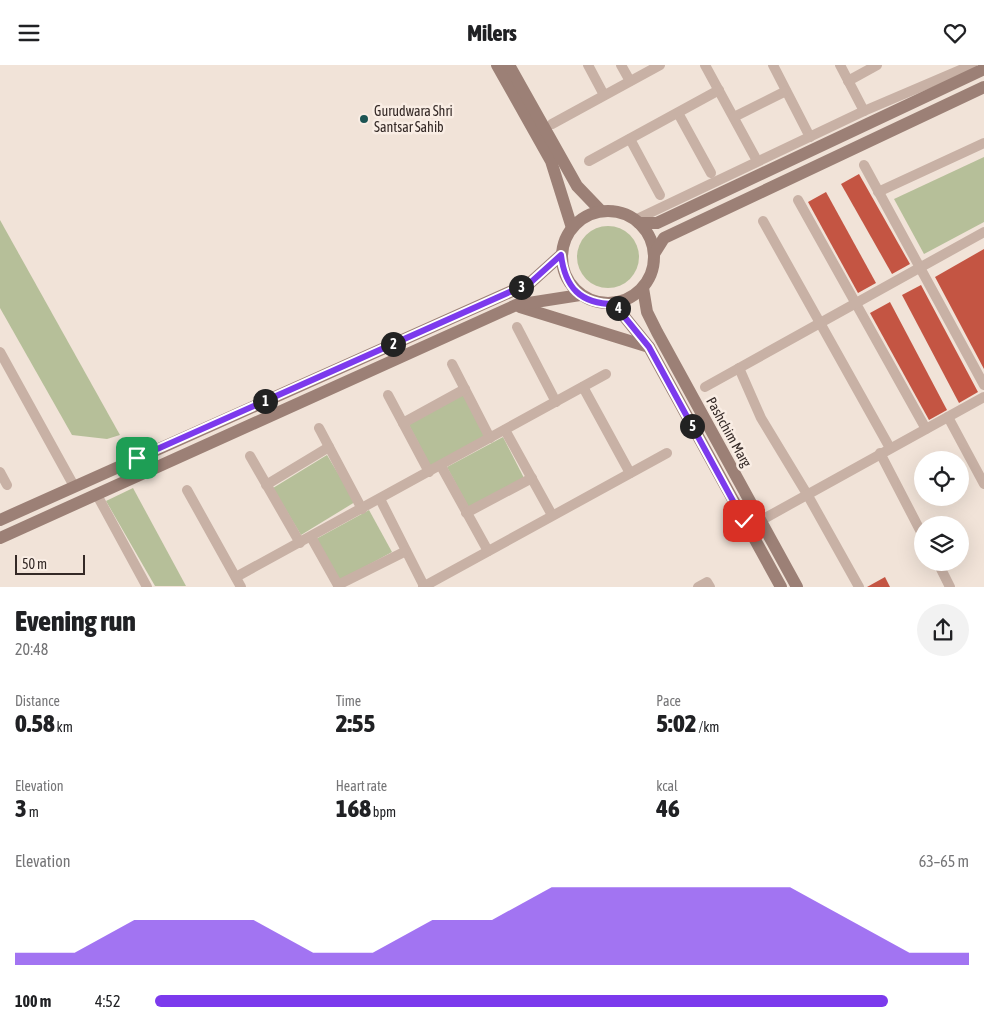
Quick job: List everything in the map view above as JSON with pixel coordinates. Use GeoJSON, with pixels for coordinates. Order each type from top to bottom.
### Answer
{"type":"FeatureCollection","features":[{"type":"Feature","properties":{"kind":"main road"},"geometry":{"type":"LineString","coordinates":[[497,65],[552,161],[572,228]]}},
{"type":"Feature","properties":{"kind":"main road"},"geometry":{"type":"LineString","coordinates":[[509,65],[577,186],[601,211]]}},
{"type":"Feature","properties":{"kind":"main road"},"geometry":{"type":"LineString","coordinates":[[637,221],[652,243],[654,254],[650,276],[643,288],[634,296],[614,304],[602,304],[580,295],[569,284],[563,270],[561,255],[563,245],[572,228],[585,217],[601,211],[618,212],[637,221],[657,223],[984,69]]}},
{"type":"Feature","properties":{"kind":"main road"},"geometry":{"type":"LineString","coordinates":[[654,254],[664,238],[984,87]]}},
{"type":"Feature","properties":{"kind":"main road"},"geometry":{"type":"LineString","coordinates":[[0,520],[530,283],[561,255]]}},
{"type":"Feature","properties":{"kind":"main road","name":"Pashchim Marg"},"geometry":{"type":"LineString","coordinates":[[643,288],[647,312],[657,332],[797,587]]}},
{"type":"Feature","properties":{"kind":"main road"},"geometry":{"type":"LineString","coordinates":[[0,537],[516,305],[580,295]]}},
{"type":"Feature","properties":{"kind":"main road"},"geometry":{"type":"LineString","coordinates":[[614,304],[649,347],[781,587]]}},
{"type":"Feature","properties":{"kind":"main road"},"geometry":{"type":"LineString","coordinates":[[516,305],[649,347]]}},
{"type":"Feature","properties":{"kind":"street"},"geometry":{"type":"LineString","coordinates":[[588,65],[604,95]]}},
{"type":"Feature","properties":{"kind":"street"},"geometry":{"type":"LineString","coordinates":[[622,65],[630,81]]}},
{"type":"Feature","properties":{"kind":"street"},"geometry":{"type":"LineString","coordinates":[[552,124],[660,65]]}},
{"type":"Feature","properties":{"kind":"street"},"geometry":{"type":"LineString","coordinates":[[773,65],[810,137]]}},
{"type":"Feature","properties":{"kind":"street"},"geometry":{"type":"LineString","coordinates":[[840,65],[864,111]]}},
{"type":"Feature","properties":{"kind":"street"},"geometry":{"type":"LineString","coordinates":[[848,81],[877,65]]}},
{"type":"Feature","properties":{"kind":"street"},"geometry":{"type":"LineString","coordinates":[[637,221],[953,69],[972,65]]}},
{"type":"Feature","properties":{"kind":"street"},"geometry":{"type":"LineString","coordinates":[[709,66],[719,90],[755,157]]}},
{"type":"Feature","properties":{"kind":"street"},"geometry":{"type":"LineString","coordinates":[[589,161],[719,90]]}},
{"type":"Feature","properties":{"kind":"street"},"geometry":{"type":"LineString","coordinates":[[734,117],[786,91]]}},
{"type":"Feature","properties":{"kind":"street"},"geometry":{"type":"LineString","coordinates":[[678,113],[711,173]]}},
{"type":"Feature","properties":{"kind":"street"},"geometry":{"type":"LineString","coordinates":[[630,139],[660,195]]}},
{"type":"Feature","properties":{"kind":"street"},"geometry":{"type":"LineString","coordinates":[[878,192],[984,143]]}},
{"type":"Feature","properties":{"kind":"street"},"geometry":{"type":"LineString","coordinates":[[864,165],[984,385]]}},
{"type":"Feature","properties":{"kind":"street"},"geometry":{"type":"LineString","coordinates":[[798,200],[926,429]]}},
{"type":"Feature","properties":{"kind":"street"},"geometry":{"type":"LineString","coordinates":[[763,221],[890,448]]}},
{"type":"Feature","properties":{"kind":"street"},"geometry":{"type":"LineString","coordinates":[[705,387],[984,232]]}},
{"type":"Feature","properties":{"kind":"street"},"geometry":{"type":"LineString","coordinates":[[516,327],[556,402]]}},
{"type":"Feature","properties":{"kind":"street"},"geometry":{"type":"LineString","coordinates":[[0,352],[74,486]]}},
{"type":"Feature","properties":{"kind":"street"},"geometry":{"type":"LineString","coordinates":[[452,364],[490,438]]}},
{"type":"Feature","properties":{"kind":"street"},"geometry":{"type":"LineString","coordinates":[[739,368],[761,418],[807,494],[859,587]]}},
{"type":"Feature","properties":{"kind":"street"},"geometry":{"type":"LineString","coordinates":[[187,489],[238,582],[300,543],[606,374]]}},
{"type":"Feature","properties":{"kind":"street"},"geometry":{"type":"LineString","coordinates":[[583,387],[630,473]]}},
{"type":"Feature","properties":{"kind":"street"},"geometry":{"type":"LineString","coordinates":[[403,423],[465,389]]}},
{"type":"Feature","properties":{"kind":"street"},"geometry":{"type":"LineString","coordinates":[[388,395],[429,472]]}},
{"type":"Feature","properties":{"kind":"street"},"geometry":{"type":"LineString","coordinates":[[767,517],[984,397]]}},
{"type":"Feature","properties":{"kind":"street"},"geometry":{"type":"LineString","coordinates":[[948,417],[984,484]]}},
{"type":"Feature","properties":{"kind":"street"},"geometry":{"type":"LineString","coordinates":[[319,428],[362,509]]}},
{"type":"Feature","properties":{"kind":"street"},"geometry":{"type":"LineString","coordinates":[[505,430],[552,515]]}},
{"type":"Feature","properties":{"kind":"street"},"geometry":{"type":"LineString","coordinates":[[266,485],[329,447]]}},
{"type":"Feature","properties":{"kind":"street"},"geometry":{"type":"LineString","coordinates":[[380,499],[423,586],[667,453]]}},
{"type":"Feature","properties":{"kind":"street"},"geometry":{"type":"LineString","coordinates":[[880,453],[914,519]]}},
{"type":"Feature","properties":{"kind":"street"},"geometry":{"type":"LineString","coordinates":[[250,456],[300,543]]}},
{"type":"Feature","properties":{"kind":"street"},"geometry":{"type":"LineString","coordinates":[[440,466],[488,551]]}},
{"type":"Feature","properties":{"kind":"street"},"geometry":{"type":"LineString","coordinates":[[0,472],[7,485]]}},
{"type":"Feature","properties":{"kind":"street"},"geometry":{"type":"LineString","coordinates":[[466,513],[532,478]]}},
{"type":"Feature","properties":{"kind":"street"},"geometry":{"type":"LineString","coordinates":[[97,495],[147,587]]}},
{"type":"Feature","properties":{"kind":"street"},"geometry":{"type":"LineString","coordinates":[[311,537],[338,586],[406,551]]}},
{"type":"Feature","properties":{"kind":"street"},"geometry":{"type":"LineString","coordinates":[[942,571],[950,587]]}},
{"type":"Feature","properties":{"kind":"street"},"geometry":{"type":"LineString","coordinates":[[698,587],[707,582],[710,587]]}},
{"type":"Feature","properties":{"kind":"green space"},"geometry":{"type":"Polygon","coordinates":[[[984,157],[984,222],[924,254],[894,199],[984,157]]]}},
{"type":"Feature","properties":{"kind":"green space"},"geometry":{"type":"Polygon","coordinates":[[[0,220],[120,435],[107,439],[72,435],[0,308],[0,220]]]}},
{"type":"Feature","properties":{"kind":"green space"},"geometry":{"type":"Polygon","coordinates":[[[608,226],[625,231],[630,235],[634,240],[639,257],[634,274],[630,279],[625,283],[608,288],[591,283],[586,279],[582,274],[577,257],[582,240],[586,235],[591,231],[608,226]]]}},
{"type":"Feature","properties":{"kind":"green space"},"geometry":{"type":"Polygon","coordinates":[[[463,394],[486,437],[431,467],[408,423],[463,394]]]}},
{"type":"Feature","properties":{"kind":"green space"},"geometry":{"type":"Polygon","coordinates":[[[503,437],[524,478],[469,508],[447,467],[503,437]]]}},
{"type":"Feature","properties":{"kind":"green space"},"geometry":{"type":"Polygon","coordinates":[[[327,455],[355,502],[301,535],[273,488],[327,455]]]}},
{"type":"Feature","properties":{"kind":"green space"},"geometry":{"type":"Polygon","coordinates":[[[133,488],[186,586],[155,586],[106,501],[133,488]]]}},
{"type":"Feature","properties":{"kind":"green space"},"geometry":{"type":"Polygon","coordinates":[[[369,510],[392,552],[339,581],[316,539],[369,510]]]}},
{"type":"Feature","properties":{"kind":"building"},"geometry":{"type":"Polygon","coordinates":[[[859,174],[910,264],[892,274],[841,184],[859,174]]]}},
{"type":"Feature","properties":{"kind":"building"},"geometry":{"type":"Polygon","coordinates":[[[826,192],[876,283],[858,293],[808,202],[826,192]]]}},
{"type":"Feature","properties":{"kind":"building"},"geometry":{"type":"Polygon","coordinates":[[[984,249],[984,369],[935,277],[984,249]]]}},
{"type":"Feature","properties":{"kind":"building"},"geometry":{"type":"Polygon","coordinates":[[[921,285],[978,392],[959,403],[902,295],[921,285]]]}},
{"type":"Feature","properties":{"kind":"building"},"geometry":{"type":"Polygon","coordinates":[[[890,302],[947,410],[929,420],[870,313],[890,302]]]}},
{"type":"Feature","properties":{"kind":"building"},"geometry":{"type":"Polygon","coordinates":[[[885,577],[890,587],[867,587],[885,577]]]}},
{"type":"Feature","properties":{"kind":"place","name":"Gurudwara Shri Santsar Sahib"},"geometry":{"type":"Point","coordinates":[364,119]}},
{"type":"Feature","properties":{"kind":"route"},"geometry":{"type":"LineString","coordinates":[[137,458],[530,283],[543,269],[561,255],[563,270],[569,284],[580,295],[590,301],[614,304],[649,347],[744,521]]}}]}
